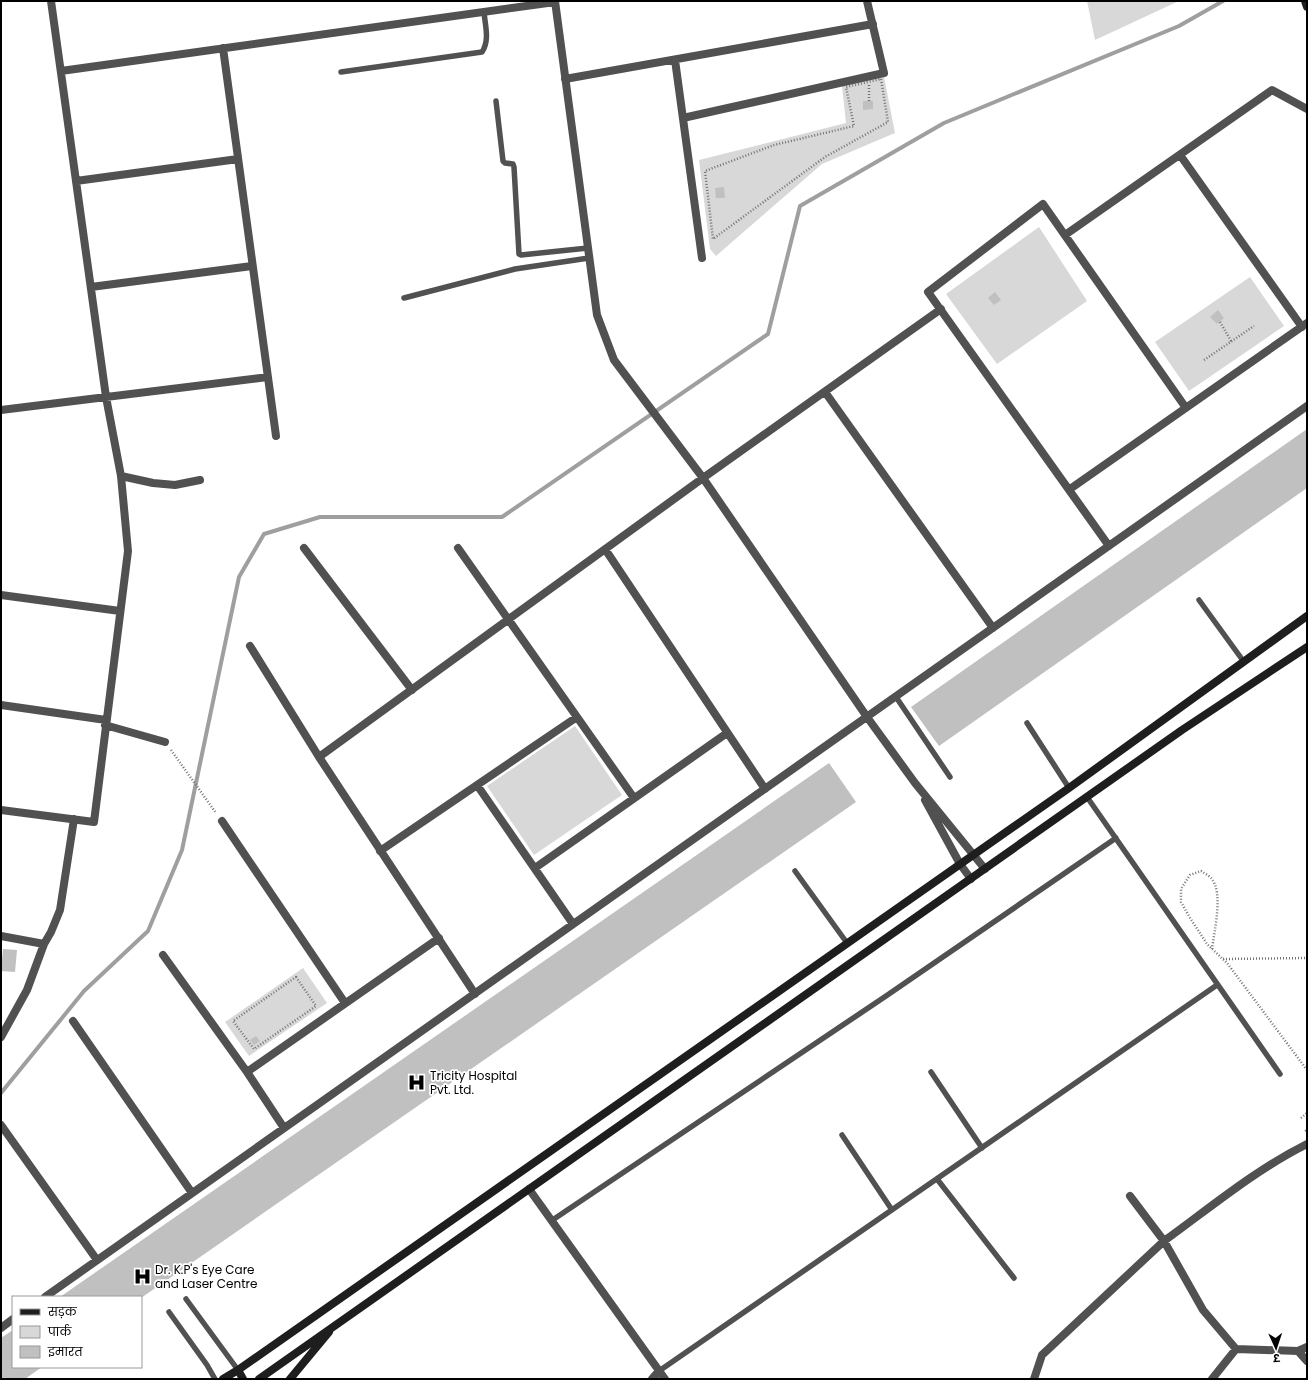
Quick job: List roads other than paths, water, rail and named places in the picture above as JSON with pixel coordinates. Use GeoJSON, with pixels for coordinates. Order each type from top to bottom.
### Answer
{"type":"FeatureCollection","features":[{"type":"Feature","properties":{"kind":"main road"},"geometry":{"type":"LineString","coordinates":[[1305,1],[1307,7]]}},
{"type":"Feature","properties":{"kind":"main road"},"geometry":{"type":"LineString","coordinates":[[223,1379],[238,1370],[1069,788],[1306,616]]}},
{"type":"Feature","properties":{"kind":"main road"},"geometry":{"type":"LineString","coordinates":[[259,1379],[1182,730],[1305,649]]}},
{"type":"Feature","properties":{"kind":"main road"},"geometry":{"type":"LineString","coordinates":[[290,1379],[338,1323]]}},
{"type":"Feature","properties":{"kind":"main road"},"geometry":{"type":"LineString","coordinates":[[238,1370],[243,1379]]}},
{"type":"Feature","properties":{"kind":"street"},"geometry":{"type":"LineString","coordinates":[[1,810],[94,822],[128,551],[121,476],[106,397],[51,1]]}},
{"type":"Feature","properties":{"kind":"street"},"geometry":{"type":"LineString","coordinates":[[60,71],[555,1],[597,314],[614,360],[703,478],[867,717],[915,783],[985,869]]}},
{"type":"Feature","properties":{"kind":"street"},"geometry":{"type":"LineString","coordinates":[[683,118],[884,73],[867,1]]}},
{"type":"Feature","properties":{"kind":"street"},"geometry":{"type":"LineString","coordinates":[[566,79],[873,24]]}},
{"type":"Feature","properties":{"kind":"street"},"geometry":{"type":"LineString","coordinates":[[223,48],[276,436]]}},
{"type":"Feature","properties":{"kind":"street"},"geometry":{"type":"LineString","coordinates":[[675,60],[702,258]]}},
{"type":"Feature","properties":{"kind":"street"},"geometry":{"type":"LineString","coordinates":[[1065,235],[1272,90],[1307,109]]}},
{"type":"Feature","properties":{"kind":"street"},"geometry":{"type":"LineString","coordinates":[[1070,490],[1304,325],[1180,155]]}},
{"type":"Feature","properties":{"kind":"street"},"geometry":{"type":"LineString","coordinates":[[76,181],[238,159]]}},
{"type":"Feature","properties":{"kind":"street"},"geometry":{"type":"LineString","coordinates":[[1110,546],[928,292],[1043,204],[1186,408]]}},
{"type":"Feature","properties":{"kind":"street"},"geometry":{"type":"LineString","coordinates":[[91,287],[252,266]]}},
{"type":"Feature","properties":{"kind":"street"},"geometry":{"type":"LineString","coordinates":[[319,758],[703,478],[941,309]]}},
{"type":"Feature","properties":{"kind":"street"},"geometry":{"type":"LineString","coordinates":[[1,410],[268,377]]}},
{"type":"Feature","properties":{"kind":"street"},"geometry":{"type":"LineString","coordinates":[[825,392],[993,628]]}},
{"type":"Feature","properties":{"kind":"street"},"geometry":{"type":"LineString","coordinates":[[46,1296],[1307,406]]}},
{"type":"Feature","properties":{"kind":"street"},"geometry":{"type":"LineString","coordinates":[[121,476],[153,483],[175,485],[200,480]]}},
{"type":"Feature","properties":{"kind":"street"},"geometry":{"type":"LineString","coordinates":[[304,548],[412,690]]}},
{"type":"Feature","properties":{"kind":"street"},"geometry":{"type":"LineString","coordinates":[[458,548],[634,798]]}},
{"type":"Feature","properties":{"kind":"street"},"geometry":{"type":"LineString","coordinates":[[605,549],[765,789]]}},
{"type":"Feature","properties":{"kind":"street"},"geometry":{"type":"LineString","coordinates":[[1,594],[120,611]]}},
{"type":"Feature","properties":{"kind":"street"},"geometry":{"type":"LineString","coordinates":[[250,646],[319,758],[475,994]]}},
{"type":"Feature","properties":{"kind":"street"},"geometry":{"type":"LineString","coordinates":[[1,705],[106,722],[165,742]]}},
{"type":"Feature","properties":{"kind":"street"},"geometry":{"type":"LineString","coordinates":[[380,851],[577,717]]}},
{"type":"Feature","properties":{"kind":"street"},"geometry":{"type":"LineString","coordinates":[[535,868],[727,733]]}},
{"type":"Feature","properties":{"kind":"street"},"geometry":{"type":"LineString","coordinates":[[915,783],[960,864],[971,879]]}},
{"type":"Feature","properties":{"kind":"street"},"geometry":{"type":"LineString","coordinates":[[476,785],[573,924]]}},
{"type":"Feature","properties":{"kind":"street"},"geometry":{"type":"LineString","coordinates":[[1,1037],[28,990],[44,944],[51,932],[60,910],[74,819]]}},
{"type":"Feature","properties":{"kind":"street"},"geometry":{"type":"LineString","coordinates":[[222,821],[345,1003]]}},
{"type":"Feature","properties":{"kind":"street"},"geometry":{"type":"LineString","coordinates":[[1,936],[44,944]]}},
{"type":"Feature","properties":{"kind":"street"},"geometry":{"type":"LineString","coordinates":[[247,1072],[439,938]]}},
{"type":"Feature","properties":{"kind":"street"},"geometry":{"type":"LineString","coordinates":[[163,955],[247,1072],[284,1128]]}},
{"type":"Feature","properties":{"kind":"street"},"geometry":{"type":"LineString","coordinates":[[73,1021],[192,1193]]}},
{"type":"Feature","properties":{"kind":"street"},"geometry":{"type":"LineString","coordinates":[[1,1125],[97,1260]]}},
{"type":"Feature","properties":{"kind":"street"},"geometry":{"type":"LineString","coordinates":[[1034,1379],[1042,1356],[1164,1241],[1251,1177],[1307,1144]]}},
{"type":"Feature","properties":{"kind":"street"},"geometry":{"type":"LineString","coordinates":[[529,1189],[665,1379]]}},
{"type":"Feature","properties":{"kind":"street"},"geometry":{"type":"LineString","coordinates":[[1130,1196],[1164,1241],[1203,1310],[1236,1349],[1298,1351],[1307,1347]]}},
{"type":"Feature","properties":{"kind":"street"},"geometry":{"type":"LineString","coordinates":[[1,1328],[12,1320]]}},
{"type":"Feature","properties":{"kind":"street"},"geometry":{"type":"LineString","coordinates":[[1212,1379],[1236,1349]]}},
{"type":"Feature","properties":{"kind":"street"},"geometry":{"type":"LineString","coordinates":[[1298,1351],[1307,1361]]}},
{"type":"Feature","properties":{"kind":"street"},"geometry":{"type":"LineString","coordinates":[[652,1379],[659,1371]]}},
{"type":"Feature","properties":{"kind":"lane"},"geometry":{"type":"LineString","coordinates":[[341,72],[482,52],[486,47],[487,40],[484,12]]}},
{"type":"Feature","properties":{"kind":"lane"},"geometry":{"type":"LineString","coordinates":[[496,101],[503,161],[505,163],[513,164],[514,167],[519,254],[588,248]]}},
{"type":"Feature","properties":{"kind":"lane"},"geometry":{"type":"LineString","coordinates":[[404,298],[515,269],[589,258]]}},
{"type":"Feature","properties":{"kind":"lane"},"geometry":{"type":"LineString","coordinates":[[1199,600],[1244,662]]}},
{"type":"Feature","properties":{"kind":"lane"},"geometry":{"type":"LineString","coordinates":[[896,697],[950,777]]}},
{"type":"Feature","properties":{"kind":"lane"},"geometry":{"type":"LineString","coordinates":[[1027,723],[1069,788]]}},
{"type":"Feature","properties":{"kind":"lane"},"geometry":{"type":"LineString","coordinates":[[1088,797],[1280,1074]]}},
{"type":"Feature","properties":{"kind":"lane"},"geometry":{"type":"LineString","coordinates":[[552,1221],[886,996],[1116,838]]}},
{"type":"Feature","properties":{"kind":"lane"},"geometry":{"type":"LineString","coordinates":[[795,871],[847,943]]}},
{"type":"Feature","properties":{"kind":"lane"},"geometry":{"type":"LineString","coordinates":[[659,1371],[1217,985]]}},
{"type":"Feature","properties":{"kind":"lane"},"geometry":{"type":"LineString","coordinates":[[931,1072],[982,1148]]}},
{"type":"Feature","properties":{"kind":"lane"},"geometry":{"type":"LineString","coordinates":[[842,1135],[892,1210]]}},
{"type":"Feature","properties":{"kind":"lane"},"geometry":{"type":"LineString","coordinates":[[937,1179],[1014,1278]]}},
{"type":"Feature","properties":{"kind":"lane"},"geometry":{"type":"LineString","coordinates":[[186,1299],[238,1370]]}},
{"type":"Feature","properties":{"kind":"lane"},"geometry":{"type":"LineString","coordinates":[[169,1312],[207,1365],[215,1379]]}},
{"type":"Feature","properties":{"kind":"waterway"},"geometry":{"type":"LineString","coordinates":[[1,1093],[84,991],[148,931],[182,850],[239,577],[264,534],[320,517],[502,517],[768,334],[800,206],[944,123],[1179,26],[1223,1]]}},
{"type":"Feature","properties":{"kind":"place","name":"Tricity Hospital Pvt. Ltd."},"geometry":{"type":"Point","coordinates":[417,1083]}},
{"type":"Feature","properties":{"kind":"place","name":"Dr. K.P's Eye Care and Laser Centre"},"geometry":{"type":"Point","coordinates":[142,1277]}}]}
